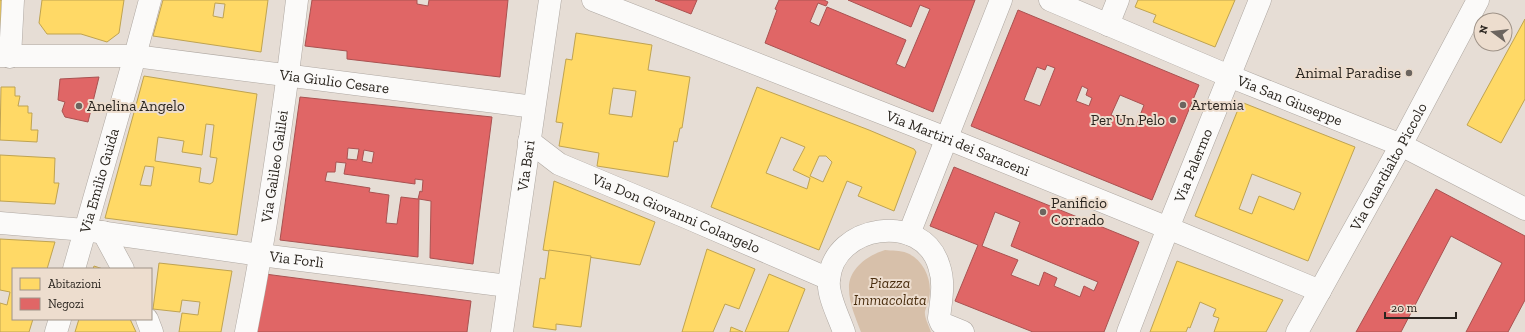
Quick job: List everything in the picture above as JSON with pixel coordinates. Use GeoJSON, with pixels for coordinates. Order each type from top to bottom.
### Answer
{"type":"FeatureCollection","features":[{"type":"Feature","properties":{"kind":"street"},"geometry":{"type":"LineString","coordinates":[[5,57],[13,0]]}},
{"type":"Feature","properties":{"kind":"street","name":"Via Emilio Guida"},"geometry":{"type":"LineString","coordinates":[[75,268],[94,231],[135,56],[150,0]]}},
{"type":"Feature","properties":{"kind":"street","name":"Via Galileo Galilei"},"geometry":{"type":"LineString","coordinates":[[246,332],[261,255],[288,76],[296,0]]}},
{"type":"Feature","properties":{"kind":"street","name":"Via Bari"},"geometry":{"type":"LineString","coordinates":[[502,332],[550,0]]}},
{"type":"Feature","properties":{"kind":"street","name":"Via Martiri dei Saraceni"},"geometry":{"type":"LineString","coordinates":[[593,0],[946,138],[1320,291]]}},
{"type":"Feature","properties":{"kind":"street"},"geometry":{"type":"LineString","coordinates":[[909,234],[1000,0]]}},
{"type":"Feature","properties":{"kind":"street","name":"Via San Giuseppe"},"geometry":{"type":"LineString","coordinates":[[1050,0],[1229,76],[1400,145],[1525,209]]}},
{"type":"Feature","properties":{"kind":"street"},"geometry":{"type":"LineString","coordinates":[[1108,25],[1118,0]]}},
{"type":"Feature","properties":{"kind":"street","name":"Via Palermo"},"geometry":{"type":"LineString","coordinates":[[1128,332],[1168,228],[1260,0]]}},
{"type":"Feature","properties":{"kind":"street","name":"Via Guardialto Piccolo"},"geometry":{"type":"LineString","coordinates":[[1298,332],[1478,0]]}},
{"type":"Feature","properties":{"kind":"street","name":"Via Giulio Cesare"},"geometry":{"type":"LineString","coordinates":[[5,57],[135,56],[534,107]]}},
{"type":"Feature","properties":{"kind":"street","name":"Via Don Giovanni Colangelo"},"geometry":{"type":"LineString","coordinates":[[529,141],[559,164],[829,279]]}},
{"type":"Feature","properties":{"kind":"street","name":"Via Forlì"},"geometry":{"type":"LineString","coordinates":[[0,223],[94,231],[261,255],[508,286]]}},
{"type":"Feature","properties":{"kind":"street"},"geometry":{"type":"LineString","coordinates":[[844,332],[829,290],[829,279],[836,257],[846,246],[862,235],[878,230],[893,230],[909,234],[920,240],[932,251],[939,266],[942,280],[939,318],[941,323],[963,332]]}},
{"type":"Feature","properties":{"kind":"street"},"geometry":{"type":"LineString","coordinates":[[94,231],[122,268]]}},
{"type":"Feature","properties":{"kind":"street"},"geometry":{"type":"LineString","coordinates":[[56,332],[60,320]]}},
{"type":"Feature","properties":{"kind":"street"},"geometry":{"type":"LineString","coordinates":[[147,320],[152,332]]}},
{"type":"Feature","properties":{"kind":"green space","name":"Piazza Immacolata"},"geometry":{"type":"Polygon","coordinates":[[[885,250],[899,251],[913,256],[926,272],[930,285],[930,292],[929,302],[925,313],[931,332],[861,332],[850,300],[849,289],[852,275],[855,269],[866,259],[885,250]]]}},
{"type":"Feature","properties":{"kind":"building: Abitazioni"},"geometry":{"type":"Polygon","coordinates":[[[0,0],[3,0],[0,42],[0,0]]]}},
{"type":"Feature","properties":{"kind":"building: Abitazioni"},"geometry":{"type":"Polygon","coordinates":[[[42,0],[124,0],[119,33],[107,42],[81,34],[47,34],[39,23],[42,0]]]}},
{"type":"Feature","properties":{"kind":"building: Abitazioni"},"geometry":{"type":"Polygon","coordinates":[[[163,0],[268,0],[261,52],[153,36],[163,0]],[[215,3],[213,16],[223,18],[225,4],[215,3]]]}},
{"type":"Feature","properties":{"kind":"building: Abitazioni"},"geometry":{"type":"Polygon","coordinates":[[[1138,0],[1235,0],[1215,47],[1153,22],[1156,15],[1135,7],[1138,0]]]}},
{"type":"Feature","properties":{"kind":"building: Abitazioni"},"geometry":{"type":"Polygon","coordinates":[[[1525,19],[1525,99],[1501,143],[1467,125],[1507,52],[1513,52],[1513,41],[1525,19]]]}},
{"type":"Feature","properties":{"kind":"building: Abitazioni"},"geometry":{"type":"Polygon","coordinates":[[[576,33],[652,45],[648,70],[690,77],[682,128],[680,128],[677,142],[674,141],[668,177],[597,166],[599,153],[559,146],[563,123],[556,122],[566,59],[572,60],[576,33]],[[613,88],[609,114],[632,117],[636,91],[613,88]]]}},
{"type":"Feature","properties":{"kind":"building: Abitazioni"},"geometry":{"type":"Polygon","coordinates":[[[144,76],[257,94],[237,235],[105,218],[144,76]],[[206,124],[202,155],[182,152],[184,141],[158,137],[155,161],[201,168],[199,182],[210,184],[213,182],[217,158],[210,157],[214,125],[206,124]],[[145,166],[140,185],[151,186],[154,167],[145,166]]]}},
{"type":"Feature","properties":{"kind":"building: Abitazioni"},"geometry":{"type":"Polygon","coordinates":[[[1,87],[15,87],[15,96],[20,96],[18,106],[28,106],[28,113],[32,113],[31,130],[38,130],[37,142],[0,140],[1,87]]]}},
{"type":"Feature","properties":{"kind":"building: Abitazioni"},"geometry":{"type":"Polygon","coordinates":[[[757,87],[869,130],[914,149],[916,152],[894,211],[858,196],[862,187],[847,181],[819,250],[711,207],[757,87]],[[781,137],[766,173],[807,189],[810,178],[793,170],[805,147],[781,137]],[[819,156],[810,176],[823,182],[832,162],[826,156],[819,156]]]}},
{"type":"Feature","properties":{"kind":"building: Abitazioni"},"geometry":{"type":"Polygon","coordinates":[[[1241,102],[1355,147],[1308,261],[1195,216],[1241,102]],[[1252,174],[1239,209],[1252,214],[1259,196],[1294,210],[1301,193],[1252,174]]]}},
{"type":"Feature","properties":{"kind":"building: Abitazioni"},"geometry":{"type":"Polygon","coordinates":[[[0,155],[55,158],[54,183],[59,183],[55,204],[0,201],[0,155]]]}},
{"type":"Feature","properties":{"kind":"building: Abitazioni"},"geometry":{"type":"Polygon","coordinates":[[[554,181],[655,222],[640,265],[543,250],[554,181]]]}},
{"type":"Feature","properties":{"kind":"building: Abitazioni"},"geometry":{"type":"Polygon","coordinates":[[[0,239],[55,242],[47,268],[12,268],[12,320],[33,320],[29,332],[0,332],[0,303],[7,305],[10,292],[0,290],[0,239]]]}},
{"type":"Feature","properties":{"kind":"building: Abitazioni"},"geometry":{"type":"Polygon","coordinates":[[[707,249],[755,269],[739,309],[725,304],[713,332],[682,332],[707,249]]]}},
{"type":"Feature","properties":{"kind":"building: Abitazioni"},"geometry":{"type":"Polygon","coordinates":[[[549,250],[591,256],[581,327],[556,324],[556,330],[533,327],[540,278],[545,279],[549,250]]]}},
{"type":"Feature","properties":{"kind":"building: Abitazioni"},"geometry":{"type":"Polygon","coordinates":[[[1177,261],[1283,300],[1266,332],[1214,332],[1219,318],[1213,316],[1216,309],[1200,302],[1190,328],[1188,327],[1186,332],[1150,332],[1177,261]]]}},
{"type":"Feature","properties":{"kind":"building: Abitazioni"},"geometry":{"type":"Polygon","coordinates":[[[159,263],[232,271],[221,332],[179,332],[182,313],[198,315],[200,302],[182,300],[180,312],[153,309],[159,263]]]}},
{"type":"Feature","properties":{"kind":"building: Abitazioni"},"geometry":{"type":"Polygon","coordinates":[[[769,274],[805,289],[788,332],[745,332],[769,274]]]}},
{"type":"Feature","properties":{"kind":"building: Abitazioni"},"geometry":{"type":"Polygon","coordinates":[[[79,320],[130,320],[136,332],[75,332],[79,320]]]}},
{"type":"Feature","properties":{"kind":"building: Abitazioni"},"geometry":{"type":"Polygon","coordinates":[[[731,327],[743,332],[730,332],[731,327]]]}},
{"type":"Feature","properties":{"kind":"building: Negozi"},"geometry":{"type":"Polygon","coordinates":[[[312,0],[417,0],[417,4],[428,6],[429,0],[508,0],[500,77],[347,59],[347,51],[305,46],[312,0]]]}},
{"type":"Feature","properties":{"kind":"building: Negozi"},"geometry":{"type":"Polygon","coordinates":[[[655,0],[697,0],[691,14],[655,0]]]}},
{"type":"Feature","properties":{"kind":"building: Negozi"},"geometry":{"type":"Polygon","coordinates":[[[779,0],[824,0],[828,2],[826,6],[818,3],[810,22],[819,26],[827,7],[906,40],[896,64],[905,68],[930,9],[920,5],[911,27],[848,0],[975,0],[933,112],[765,43],[779,0]]]}},
{"type":"Feature","properties":{"kind":"building: Negozi"},"geometry":{"type":"Polygon","coordinates":[[[1018,10],[1199,85],[1152,200],[971,126],[1018,10]],[[1047,65],[1045,70],[1037,67],[1024,100],[1040,106],[1055,68],[1047,65]],[[1082,86],[1076,101],[1089,106],[1092,98],[1086,95],[1088,89],[1082,86]],[[1120,95],[1111,115],[1136,126],[1144,105],[1120,95]]]}},
{"type":"Feature","properties":{"kind":"building: Negozi"},"geometry":{"type":"Polygon","coordinates":[[[99,77],[88,122],[65,117],[62,111],[65,102],[58,100],[60,79],[99,77]]]}},
{"type":"Feature","properties":{"kind":"building: Negozi"},"geometry":{"type":"Polygon","coordinates":[[[300,97],[492,117],[473,264],[430,258],[431,201],[419,199],[418,257],[280,240],[300,97]],[[348,148],[347,159],[357,160],[359,149],[348,148]],[[364,150],[362,161],[372,163],[374,152],[364,150]],[[336,162],[335,172],[327,172],[325,181],[370,188],[369,192],[389,195],[386,223],[397,224],[401,197],[418,199],[420,191],[422,192],[423,180],[415,179],[415,184],[344,174],[346,163],[336,162]]]}},
{"type":"Feature","properties":{"kind":"building: Negozi"},"geometry":{"type":"Polygon","coordinates":[[[954,167],[1139,242],[1104,332],[1033,332],[955,301],[978,245],[930,226],[954,167]],[[995,212],[982,246],[1018,260],[1011,275],[1039,286],[1044,272],[1057,278],[1054,286],[1080,297],[1084,286],[1094,291],[1098,282],[1011,246],[1020,222],[995,212]]]}},
{"type":"Feature","properties":{"kind":"building: Negozi"},"geometry":{"type":"Polygon","coordinates":[[[1436,189],[1525,236],[1525,300],[1508,332],[1466,332],[1502,263],[1451,236],[1401,332],[1356,332],[1436,189]]]}},
{"type":"Feature","properties":{"kind":"building: Negozi"},"geometry":{"type":"Polygon","coordinates":[[[265,274],[471,301],[467,332],[253,332],[265,274]]]}},
{"type":"Feature","properties":{"kind":"place","name":"Animal Paradise"},"geometry":{"type":"Point","coordinates":[1409,73]}},
{"type":"Feature","properties":{"kind":"place","name":"Artemia"},"geometry":{"type":"Point","coordinates":[1183,105]}},
{"type":"Feature","properties":{"kind":"place","name":"Anelina Angelo"},"geometry":{"type":"Point","coordinates":[79,106]}},
{"type":"Feature","properties":{"kind":"place","name":"Per Un Pelo"},"geometry":{"type":"Point","coordinates":[1173,120]}},
{"type":"Feature","properties":{"kind":"place","name":"Panificio Corrado"},"geometry":{"type":"Point","coordinates":[1043,212]}}]}
